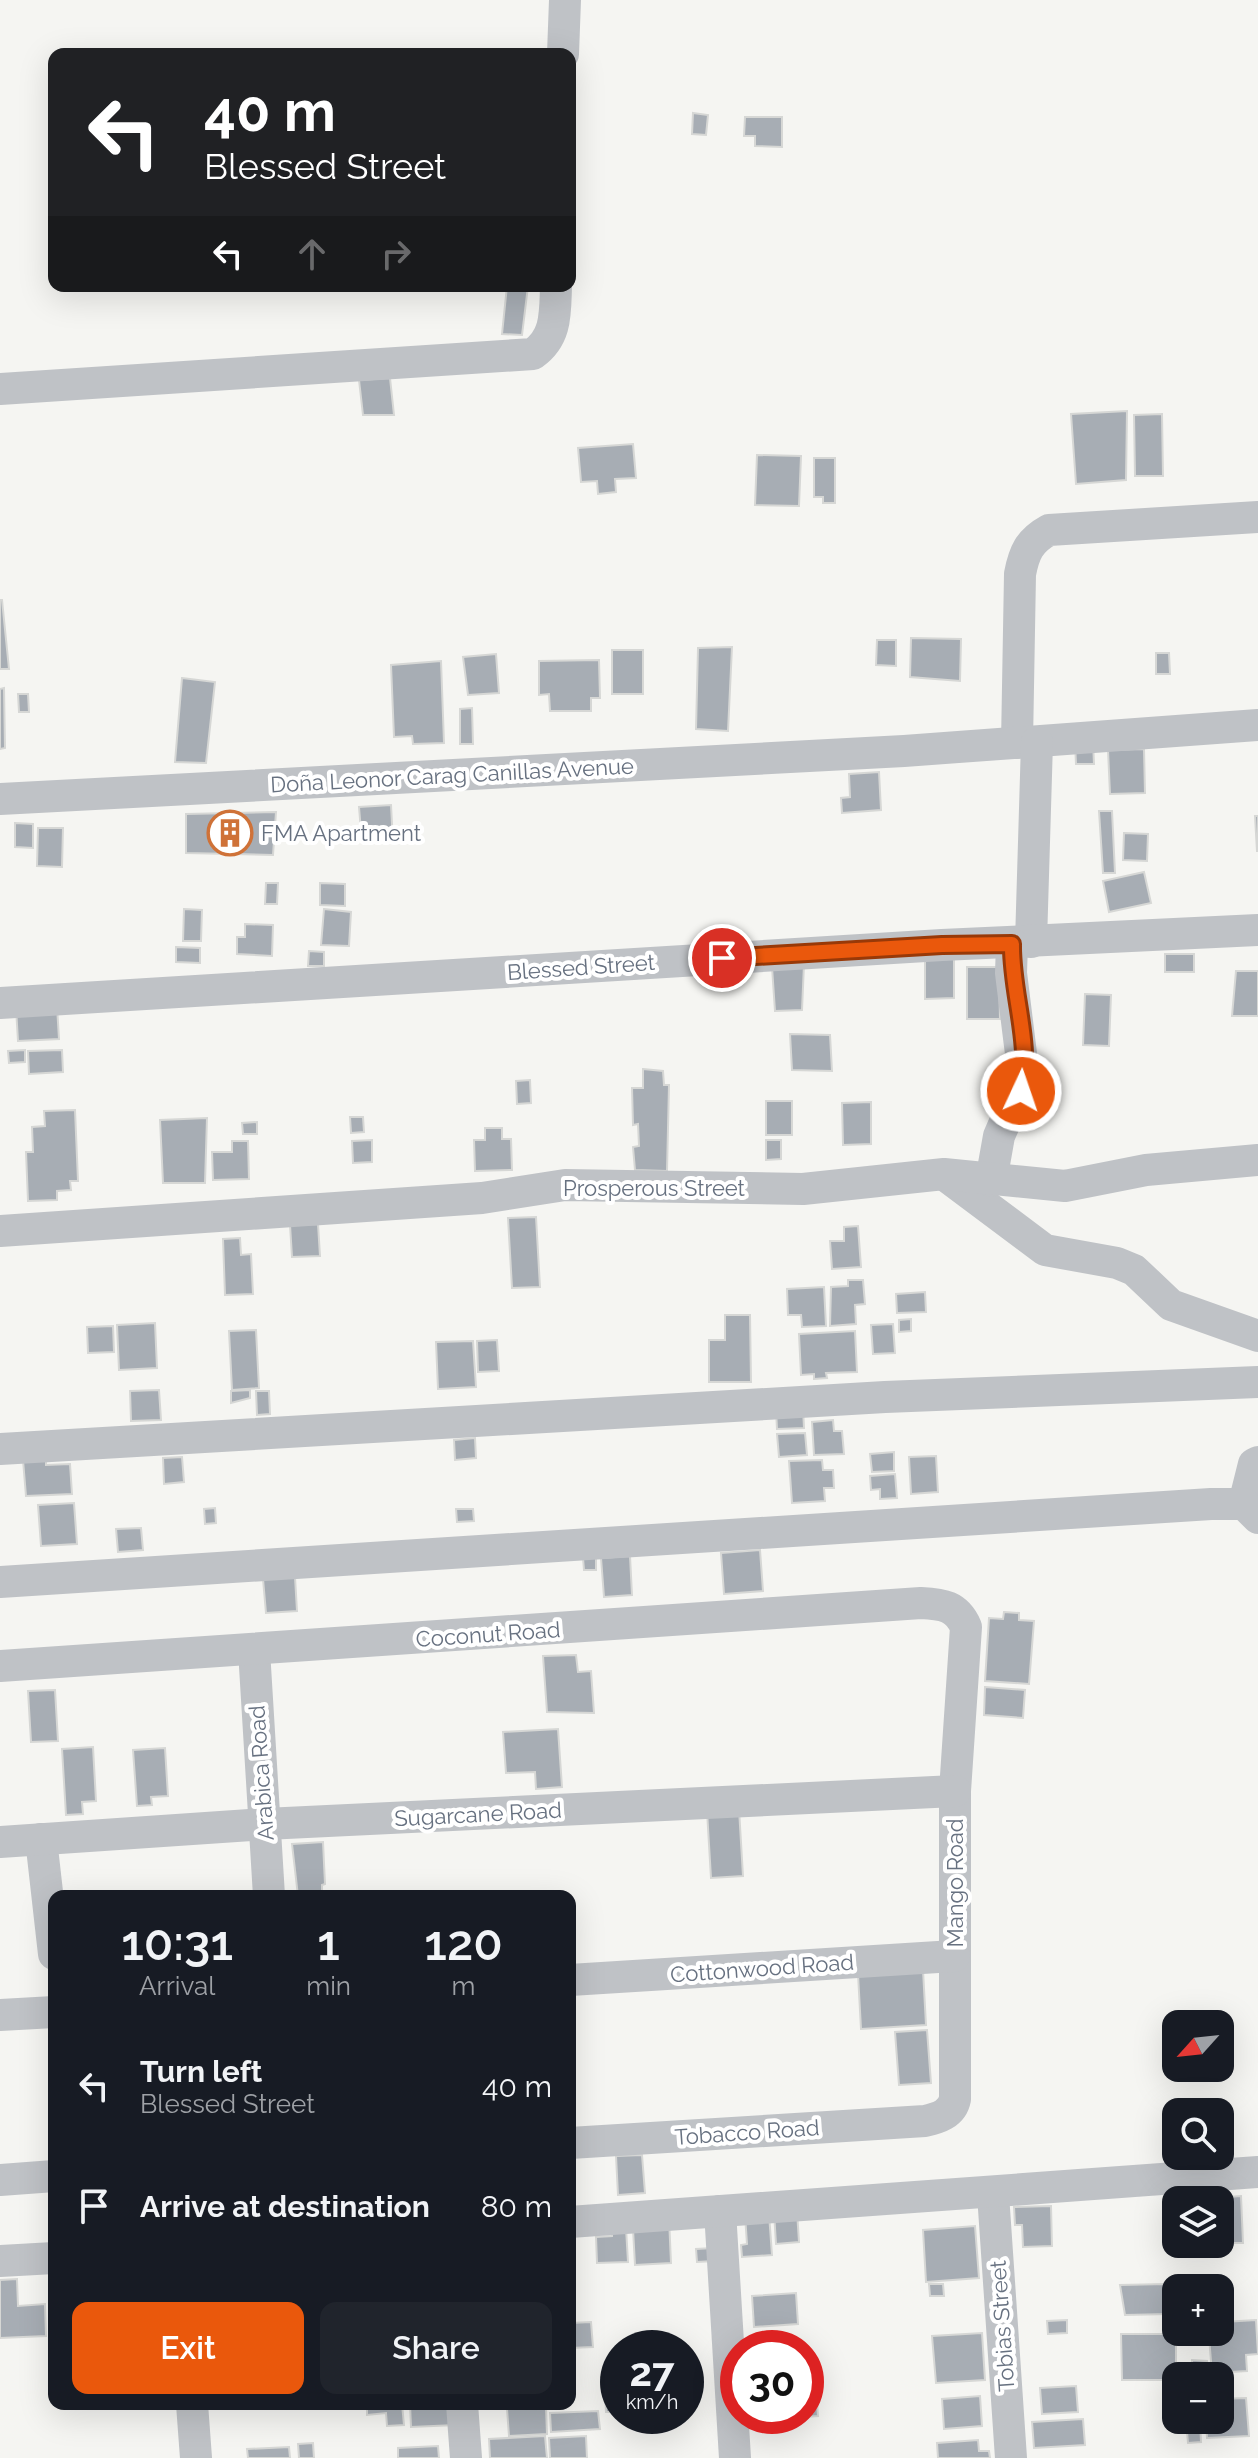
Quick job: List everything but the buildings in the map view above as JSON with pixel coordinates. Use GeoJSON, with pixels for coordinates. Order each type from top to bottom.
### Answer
{"type":"FeatureCollection","features":[{"type":"Feature","properties":{"kind":"street"},"geometry":{"type":"LineString","coordinates":[[563,48],[565,0]]}},
{"type":"Feature","properties":{"kind":"street"},"geometry":{"type":"LineString","coordinates":[[0,389],[533,354],[553,331],[556,292]]}},
{"type":"Feature","properties":{"kind":"street"},"geometry":{"type":"LineString","coordinates":[[991,1181],[999,1136],[1024,1078],[1020,1024],[1011,973],[1021,943],[1027,742],[1020,574],[1024,553],[1036,537],[1049,530],[1258,517]]}},
{"type":"Feature","properties":{"kind":"street","name":"Doña Leonor Carag Canillas Avenue"},"geometry":{"type":"LineString","coordinates":[[0,799],[904,751],[1258,725]]}},
{"type":"Feature","properties":{"kind":"street","name":"Blessed Street"},"geometry":{"type":"LineString","coordinates":[[0,1003],[942,945],[1258,930]]}},
{"type":"Feature","properties":{"kind":"street","name":"Prosperous Street"},"geometry":{"type":"LineString","coordinates":[[0,1231],[482,1198],[565,1185],[803,1189],[944,1174],[1065,1186],[1146,1170],[1258,1160]]}},
{"type":"Feature","properties":{"kind":"street"},"geometry":{"type":"LineString","coordinates":[[944,1174],[1045,1250],[1134,1270],[1171,1305],[1258,1336]]}},
{"type":"Feature","properties":{"kind":"street"},"geometry":{"type":"LineString","coordinates":[[0,1449],[870,1398],[1258,1382]]}},
{"type":"Feature","properties":{"kind":"street"},"geometry":{"type":"LineString","coordinates":[[0,1582],[1251,1511],[1254,1464],[1258,1462]]}},
{"type":"Feature","properties":{"kind":"street","name":"Coconut Road"},"geometry":{"type":"LineString","coordinates":[[0,1666],[921,1603],[951,1608],[958,1612],[966,1627]]}},
{"type":"Feature","properties":{"kind":"street","name":"Mango Road"},"geometry":{"type":"LineString","coordinates":[[925,2121],[938,2118],[954,2105],[955,1791],[966,1627]]}},
{"type":"Feature","properties":{"kind":"street","name":"Arabica Road"},"geometry":{"type":"LineString","coordinates":[[254,1650],[269,1890]]}},
{"type":"Feature","properties":{"kind":"street","name":"Sugarcane Road"},"geometry":{"type":"LineString","coordinates":[[0,1842],[265,1824],[955,1791]]}},
{"type":"Feature","properties":{"kind":"street"},"geometry":{"type":"LineString","coordinates":[[41,1839],[48,1901]]}},
{"type":"Feature","properties":{"kind":"street","name":"Cottonwood Road"},"geometry":{"type":"LineString","coordinates":[[576,1980],[954,1956]]}},
{"type":"Feature","properties":{"kind":"street"},"geometry":{"type":"LineString","coordinates":[[0,2015],[48,2012]]}},
{"type":"Feature","properties":{"kind":"street","name":"Tobacco Road"},"geometry":{"type":"LineString","coordinates":[[576,2143],[925,2121]]}},
{"type":"Feature","properties":{"kind":"street"},"geometry":{"type":"LineString","coordinates":[[576,2222],[993,2194],[1258,2172]]}},
{"type":"Feature","properties":{"kind":"street"},"geometry":{"type":"LineString","coordinates":[[0,2180],[48,2176]]}},
{"type":"Feature","properties":{"kind":"street","name":"Tobias Street"},"geometry":{"type":"LineString","coordinates":[[993,2194],[1011,2458]]}},
{"type":"Feature","properties":{"kind":"street"},"geometry":{"type":"LineString","coordinates":[[720,2211],[735,2458]]}},
{"type":"Feature","properties":{"kind":"street"},"geometry":{"type":"LineString","coordinates":[[0,2261],[48,2258]]}},
{"type":"Feature","properties":{"kind":"street"},"geometry":{"type":"LineString","coordinates":[[192,2410],[196,2458]]}},
{"type":"Feature","properties":{"kind":"street"},"geometry":{"type":"LineString","coordinates":[[462,2410],[466,2458]]}},
{"type":"Feature","properties":{"kind":"place","name":"FMA Apartment"},"geometry":{"type":"Point","coordinates":[230,833]}},
{"type":"Feature","properties":{"kind":"route"},"geometry":{"type":"LineString","coordinates":[[722,958],[1012,944],[1011,973],[1023,1055],[1021,1091]]}}]}
